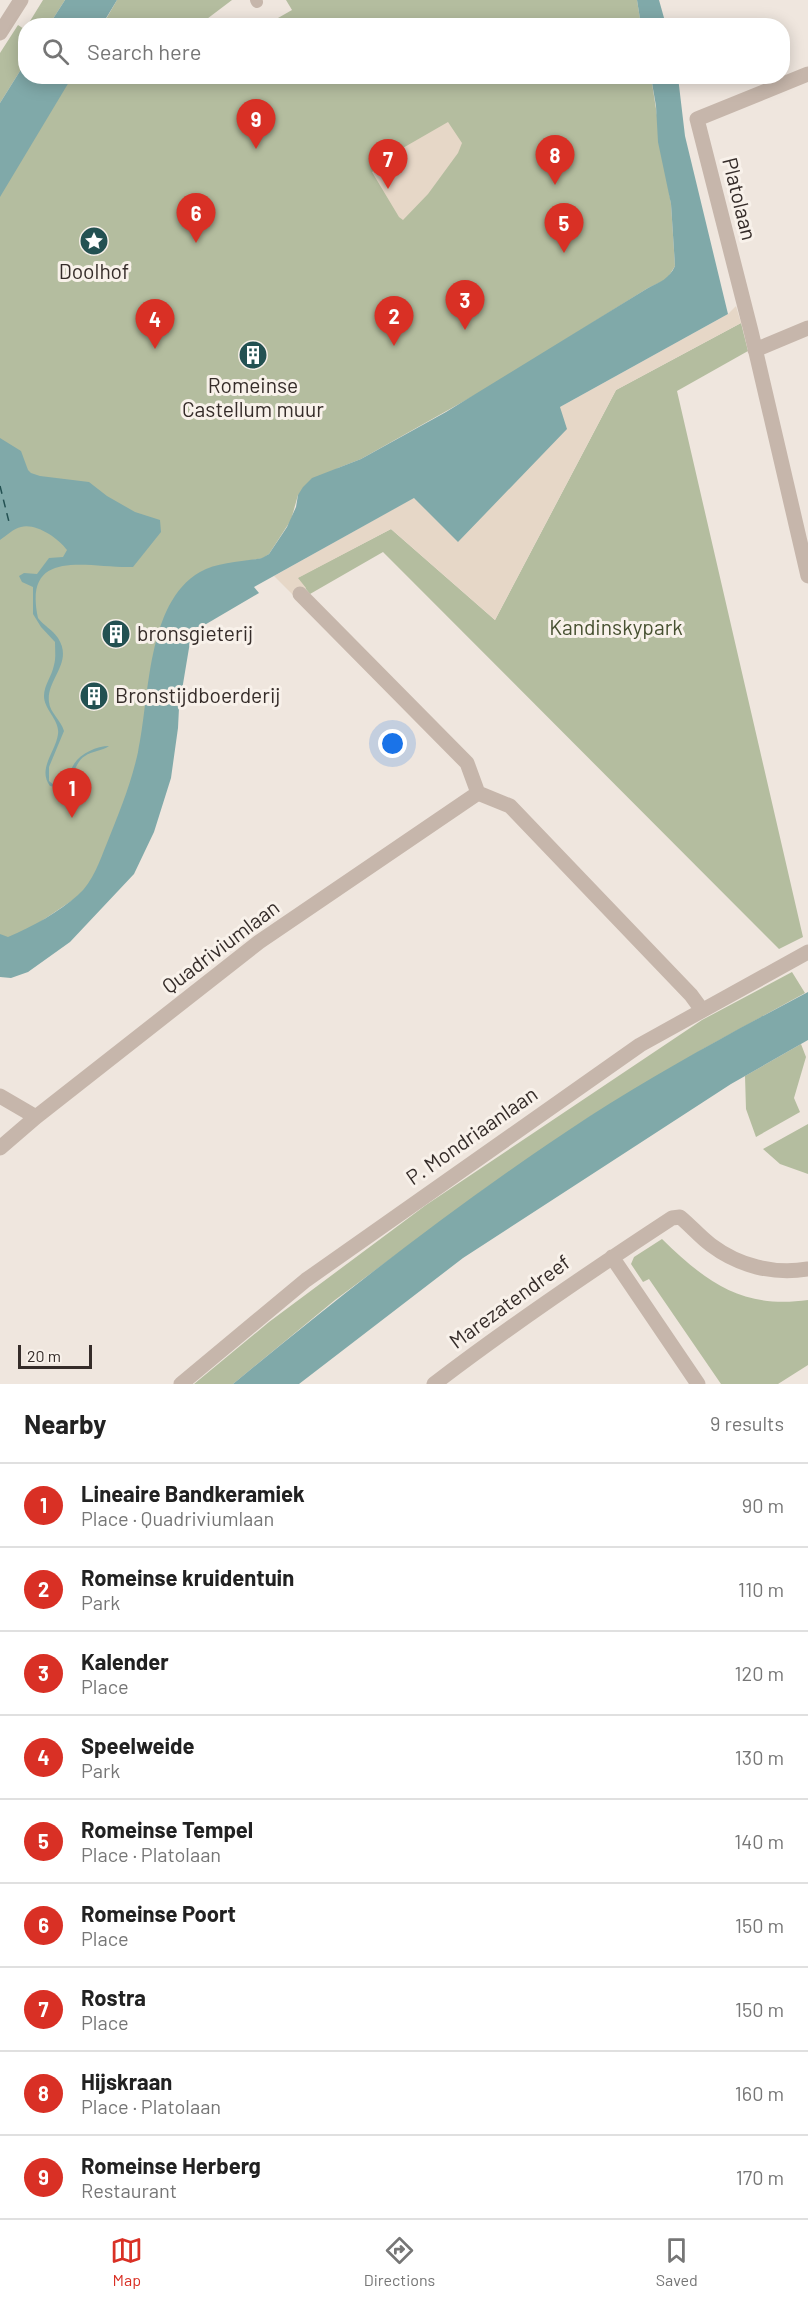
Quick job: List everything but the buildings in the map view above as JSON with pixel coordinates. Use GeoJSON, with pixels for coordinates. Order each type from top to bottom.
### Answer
{"type":"FeatureCollection","features":[{"type":"Feature","properties":{"kind":"street"},"geometry":{"type":"LineString","coordinates":[[0,33],[21,0]]}},
{"type":"Feature","properties":{"kind":"street","name":"Platolaan"},"geometry":{"type":"LineString","coordinates":[[790,81],[808,74]]}},
{"type":"Feature","properties":{"kind":"street","name":"Platolaan"},"geometry":{"type":"LineString","coordinates":[[756,350],[697,119],[783,84]]}},
{"type":"Feature","properties":{"kind":"street"},"geometry":{"type":"LineString","coordinates":[[808,328],[756,350],[808,576]]}},
{"type":"Feature","properties":{"kind":"street"},"geometry":{"type":"LineString","coordinates":[[300,594],[467,763],[478,793],[510,806],[691,994],[702,1010]]}},
{"type":"Feature","properties":{"kind":"street","name":"Quadriviumlaan"},"geometry":{"type":"LineString","coordinates":[[0,1148],[36,1117],[259,942],[478,793]]}},
{"type":"Feature","properties":{"kind":"street","name":"P. Mondriaanlaan"},"geometry":{"type":"LineString","coordinates":[[181,1384],[316,1273],[630,1052],[808,952]]}},
{"type":"Feature","properties":{"kind":"street"},"geometry":{"type":"LineString","coordinates":[[0,1096],[36,1117]]}},
{"type":"Feature","properties":{"kind":"street","name":"Marezatendreef"},"geometry":{"type":"LineString","coordinates":[[434,1384],[612,1257],[672,1218],[680,1217],[710,1244],[727,1256],[746,1264],[794,1272],[808,1269]]}},
{"type":"Feature","properties":{"kind":"street"},"geometry":{"type":"LineString","coordinates":[[612,1257],[698,1384]]}},
{"type":"Feature","properties":{"kind":"green space"},"geometry":{"type":"Polygon","coordinates":[[[43,0],[65,0],[53,18],[32,18],[43,0]]]}},
{"type":"Feature","properties":{"kind":"green space"},"geometry":{"type":"Polygon","coordinates":[[[117,0],[232,0],[208,18],[107,18],[117,0]]]}},
{"type":"Feature","properties":{"kind":"green space"},"geometry":{"type":"Polygon","coordinates":[[[286,0],[637,0],[640,18],[278,18],[292,10],[286,0]]]}},
{"type":"Feature","properties":{"kind":"green space"},"geometry":{"type":"Polygon","coordinates":[[[18,25],[18,74],[0,103],[0,53],[18,25]]]}},
{"type":"Feature","properties":{"kind":"green space"},"geometry":{"type":"Polygon","coordinates":[[[45,84],[652,84],[671,204],[675,266],[667,279],[648,288],[491,386],[361,459],[338,468],[298,495],[291,520],[269,554],[263,558],[232,564],[184,612],[107,877],[0,949],[0,155],[45,84]]]}},
{"type":"Feature","properties":{"kind":"green space","name":"Kandinskypark"},"geometry":{"type":"Polygon","coordinates":[[[741,323],[748,351],[677,391],[803,937],[779,949],[383,552],[310,594],[297,578],[391,529],[495,620],[616,390],[741,323]]]}},
{"type":"Feature","properties":{"kind":"green space"},"geometry":{"type":"Polygon","coordinates":[[[792,972],[805,993],[703,1049],[591,1116],[486,1188],[335,1300],[233,1384],[194,1384],[269,1322],[426,1205],[702,1020],[792,972]]]}},
{"type":"Feature","properties":{"kind":"green space"},"geometry":{"type":"Polygon","coordinates":[[[801,1044],[806,1057],[794,1098],[800,1112],[756,1137],[746,1109],[745,1076],[801,1044]]]}},
{"type":"Feature","properties":{"kind":"green space"},"geometry":{"type":"Polygon","coordinates":[[[808,1124],[808,1174],[780,1164],[763,1149],[808,1124]]]}},
{"type":"Feature","properties":{"kind":"green space"},"geometry":{"type":"Polygon","coordinates":[[[662,1239],[695,1268],[727,1289],[764,1300],[785,1302],[808,1300],[808,1365],[778,1384],[721,1384],[649,1279],[643,1282],[631,1264],[634,1257],[662,1239]]]}},
{"type":"Feature","properties":{"kind":"shaded area"},"geometry":{"type":"Polygon","coordinates":[[[448,122],[462,143],[458,153],[428,194],[403,220],[372,172],[384,165],[382,160],[448,122]]]}},
{"type":"Feature","properties":{"kind":"shaded area"},"geometry":{"type":"Polygon","coordinates":[[[736,306],[741,323],[616,390],[495,620],[391,529],[298,578],[306,588],[296,598],[274,576],[415,497],[458,541],[560,407],[728,314],[736,306]]]}},
{"type":"Feature","properties":{"kind":"water"},"geometry":{"type":"Polygon","coordinates":[[[65,0],[117,0],[106,18],[53,18],[65,0]]]}},
{"type":"Feature","properties":{"kind":"water"},"geometry":{"type":"Polygon","coordinates":[[[637,0],[659,0],[664,18],[640,18],[637,0]]]}},
{"type":"Feature","properties":{"kind":"water"},"geometry":{"type":"Polygon","coordinates":[[[18,74],[18,84],[68,84],[0,197],[0,103],[18,74]]]}},
{"type":"Feature","properties":{"kind":"water"},"geometry":{"type":"Polygon","coordinates":[[[652,84],[679,84],[685,136],[728,314],[560,407],[567,429],[458,542],[414,498],[254,587],[259,593],[196,630],[190,642],[171,778],[154,832],[134,874],[70,942],[28,972],[11,978],[0,977],[0,934],[8,937],[54,913],[83,890],[96,870],[135,764],[153,653],[160,628],[169,606],[182,586],[207,569],[222,564],[262,558],[269,554],[287,527],[296,507],[298,495],[312,478],[361,459],[446,412],[660,282],[673,270],[675,266],[671,204],[658,142],[652,84]]]}},
{"type":"Feature","properties":{"kind":"water"},"geometry":{"type":"Polygon","coordinates":[[[0,438],[21,451],[31,473],[89,482],[107,496],[135,512],[160,520],[161,532],[133,567],[64,566],[50,570],[40,580],[36,595],[38,618],[58,638],[63,655],[49,694],[50,706],[64,731],[49,767],[49,781],[63,787],[74,764],[85,753],[109,746],[81,759],[67,786],[63,789],[50,786],[45,773],[58,734],[57,724],[46,706],[44,696],[55,662],[55,642],[33,614],[33,587],[22,582],[19,576],[24,573],[37,574],[49,558],[63,557],[67,550],[52,536],[40,529],[27,526],[13,530],[0,540],[0,438]]]}},
{"type":"Feature","properties":{"kind":"water"},"geometry":{"type":"Polygon","coordinates":[[[808,992],[808,1040],[731,1084],[463,1258],[299,1384],[233,1384],[408,1245],[544,1147],[616,1099],[670,1067],[808,992]]]}},
{"type":"Feature","properties":{"kind":"ferry route"},"geometry":{"type":"LineString","coordinates":[[0,486],[10,526]]}},
{"type":"Feature","properties":{"kind":"place","name":"Romeinse Herberg"},"geometry":{"type":"Point","coordinates":[256,149]}},
{"type":"Feature","properties":{"kind":"place","name":"Hijskraan"},"geometry":{"type":"Point","coordinates":[555,185]}},
{"type":"Feature","properties":{"kind":"place","name":"Rostra"},"geometry":{"type":"Point","coordinates":[388,189]}},
{"type":"Feature","properties":{"kind":"place","name":"Doolhof"},"geometry":{"type":"Point","coordinates":[94,241]}},
{"type":"Feature","properties":{"kind":"place","name":"Romeinse Poort"},"geometry":{"type":"Point","coordinates":[196,243]}},
{"type":"Feature","properties":{"kind":"place","name":"Romeinse Tempel"},"geometry":{"type":"Point","coordinates":[564,253]}},
{"type":"Feature","properties":{"kind":"place","name":"Kalender"},"geometry":{"type":"Point","coordinates":[465,330]}},
{"type":"Feature","properties":{"kind":"place","name":"Romeinse kruidentuin"},"geometry":{"type":"Point","coordinates":[394,346]}},
{"type":"Feature","properties":{"kind":"place","name":"Speelweide"},"geometry":{"type":"Point","coordinates":[155,349]}},
{"type":"Feature","properties":{"kind":"place","name":"Romeinse Castellum muur"},"geometry":{"type":"Point","coordinates":[253,355]}},
{"type":"Feature","properties":{"kind":"place","name":"bronsgieterij"},"geometry":{"type":"Point","coordinates":[116,634]}},
{"type":"Feature","properties":{"kind":"place","name":"Bronstijdboerderij"},"geometry":{"type":"Point","coordinates":[94,696]}},
{"type":"Feature","properties":{"kind":"place","name":"Lineaire Bandkeramiek"},"geometry":{"type":"Point","coordinates":[72,818]}}]}
